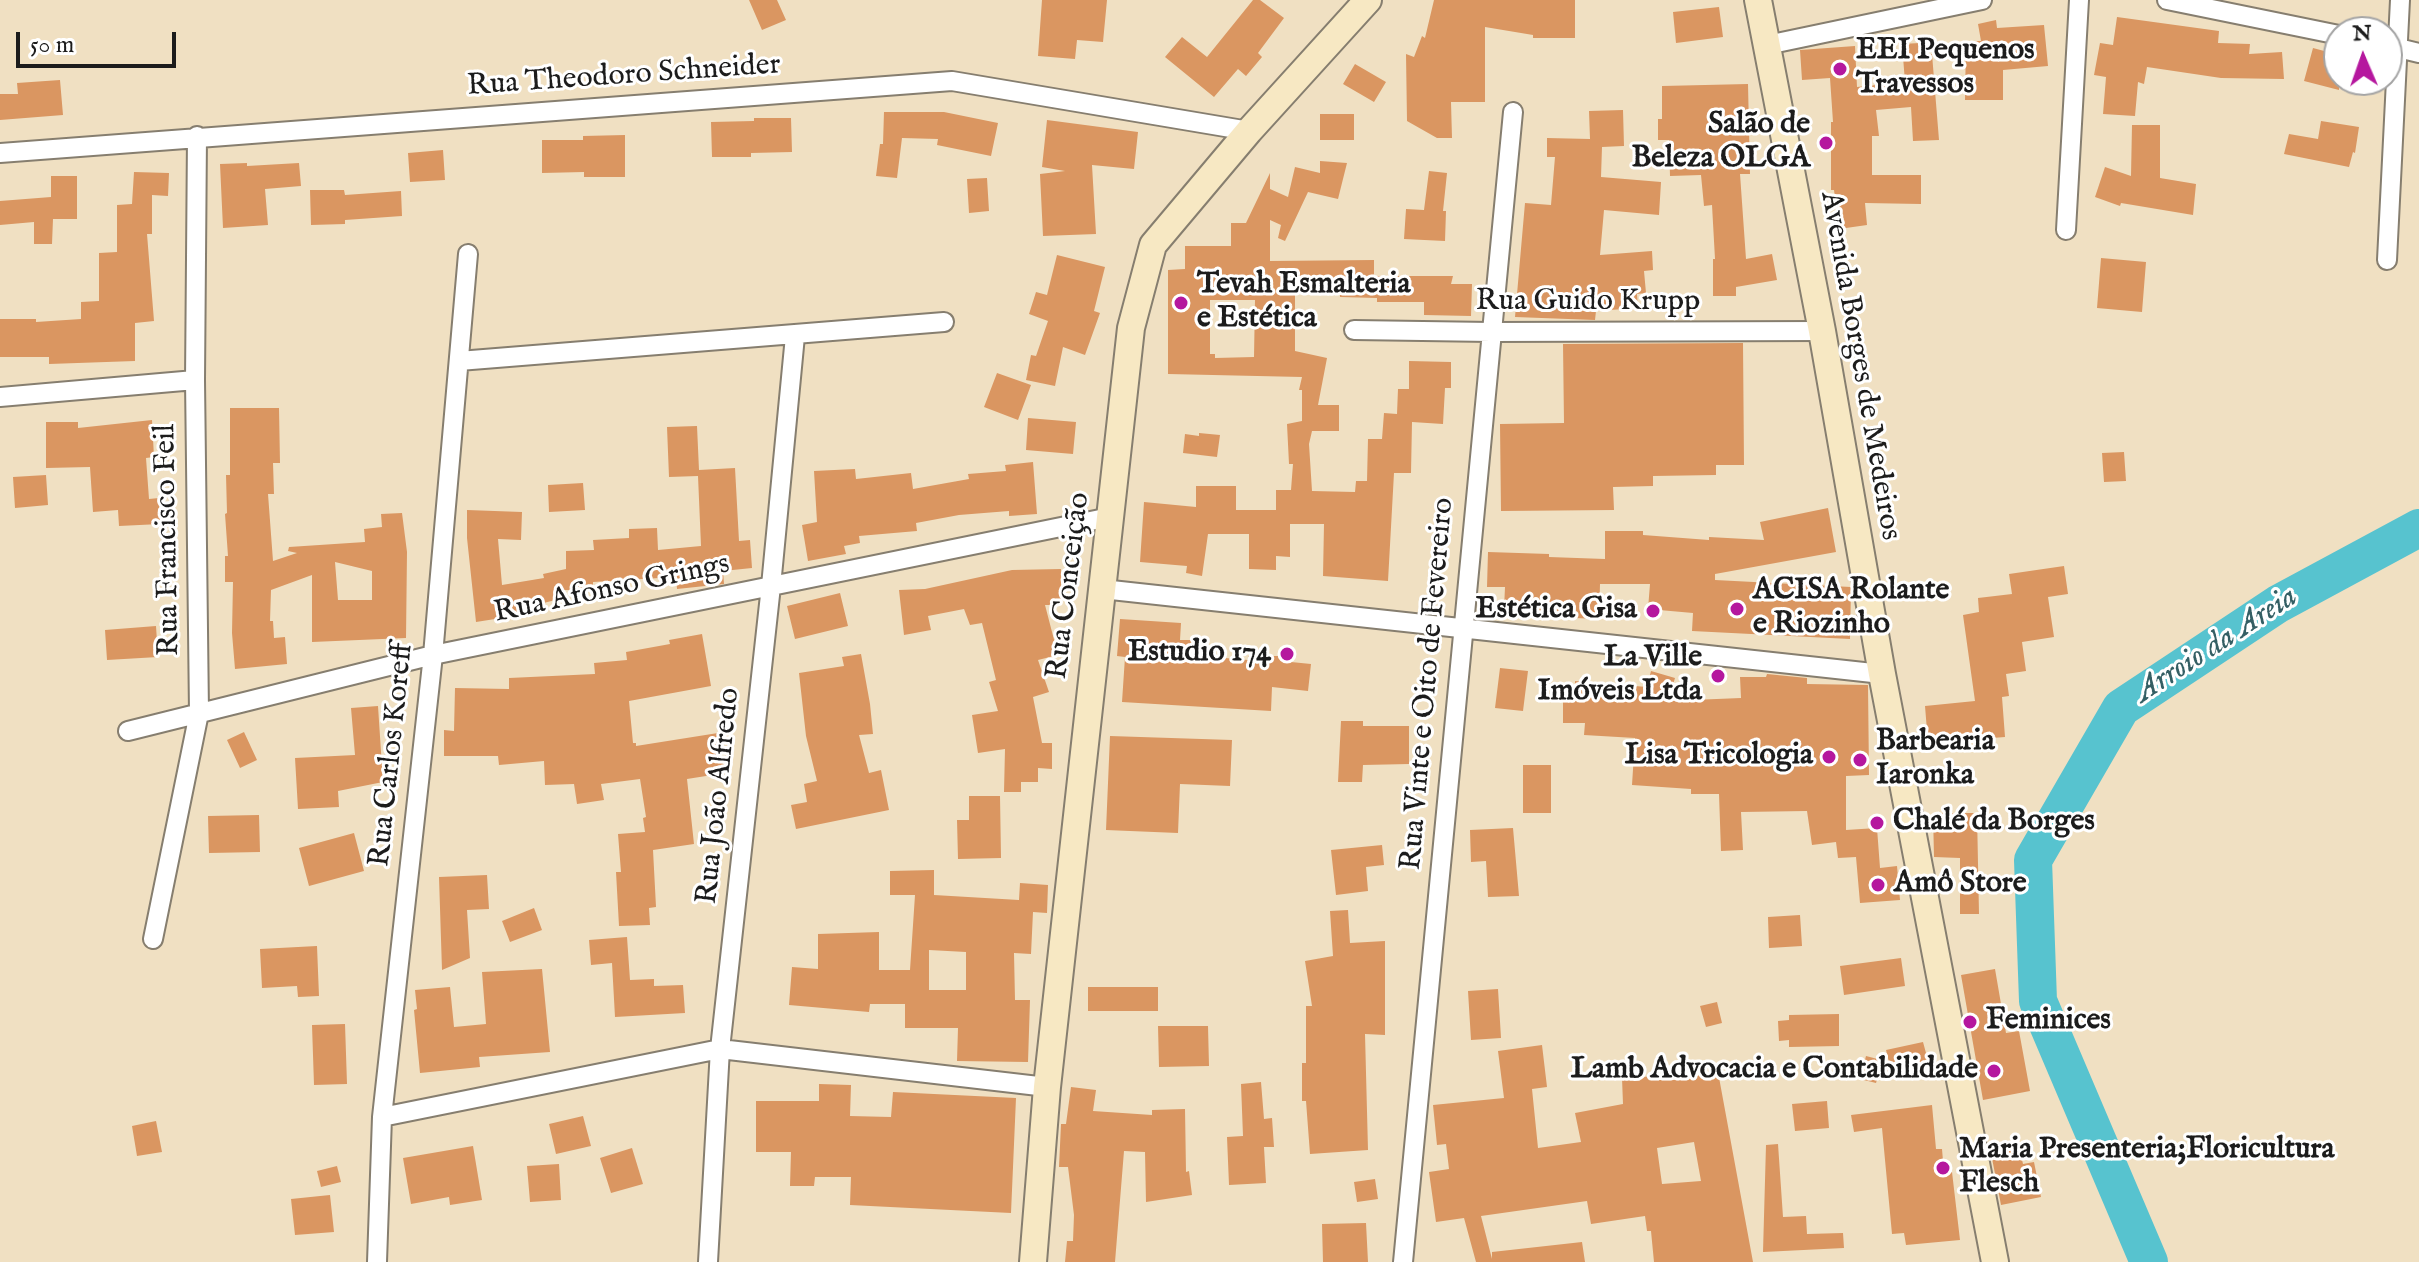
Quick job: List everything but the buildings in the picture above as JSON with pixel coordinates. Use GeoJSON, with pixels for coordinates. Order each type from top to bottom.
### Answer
{"type":"FeatureCollection","features":[{"type":"Feature","properties":{"kind":"main road","name":"Rua Conceição"},"geometry":{"type":"LineString","coordinates":[[1033,1262],[1047,1087],[1131,328],[1153,245],[1249,131],[1368,0]]}},
{"type":"Feature","properties":{"kind":"main road","name":"Avenida Borges de Medeiros"},"geometry":{"type":"LineString","coordinates":[[1758,0],[1822,331],[1882,674],[1995,1262]]}},
{"type":"Feature","properties":{"kind":"street"},"geometry":{"type":"LineString","coordinates":[[1767,45],[1982,0]]}},
{"type":"Feature","properties":{"kind":"street"},"geometry":{"type":"LineString","coordinates":[[2066,230],[2079,0]]}},
{"type":"Feature","properties":{"kind":"street"},"geometry":{"type":"LineString","coordinates":[[2167,0],[2323,32]]}},
{"type":"Feature","properties":{"kind":"street","name":"Rua Theodoro Schneider"},"geometry":{"type":"LineString","coordinates":[[0,153],[952,81],[1249,131]]}},
{"type":"Feature","properties":{"kind":"street"},"geometry":{"type":"LineString","coordinates":[[2387,260],[2391,96]]}},
{"type":"Feature","properties":{"kind":"street","name":"Rua Vinte e Oito de Fevereiro"},"geometry":{"type":"LineString","coordinates":[[1403,1262],[1513,112]]}},
{"type":"Feature","properties":{"kind":"street","name":"Rua Francisco Feil"},"geometry":{"type":"LineString","coordinates":[[153,939],[199,713],[195,380],[197,136]]}},
{"type":"Feature","properties":{"kind":"street","name":"Rua Carlos Koreff"},"geometry":{"type":"LineString","coordinates":[[377,1262],[382,1117],[433,655],[468,254]]}},
{"type":"Feature","properties":{"kind":"street"},"geometry":{"type":"LineString","coordinates":[[459,361],[944,322]]}},
{"type":"Feature","properties":{"kind":"street","name":"Rua Guido Krupp"},"geometry":{"type":"LineString","coordinates":[[1354,330],[1822,331]]}},
{"type":"Feature","properties":{"kind":"street","name":"Rua João Alfredo"},"geometry":{"type":"LineString","coordinates":[[708,1262],[720,1049],[795,336]]}},
{"type":"Feature","properties":{"kind":"street"},"geometry":{"type":"LineString","coordinates":[[0,397],[195,380]]}},
{"type":"Feature","properties":{"kind":"street","name":"Rua Afonso Grings"},"geometry":{"type":"LineString","coordinates":[[128,731],[433,655],[1110,517]]}},
{"type":"Feature","properties":{"kind":"street"},"geometry":{"type":"LineString","coordinates":[[1102,589],[1882,674]]}},
{"type":"Feature","properties":{"kind":"street"},"geometry":{"type":"LineString","coordinates":[[382,1117],[720,1049],[1047,1087]]}},
{"type":"Feature","properties":{"kind":"waterway","name":"Arroio da Areia"},"geometry":{"type":"LineString","coordinates":[[2149,1262],[2038,1001],[2033,860],[2121,708],[2278,604],[2419,528]]}},
{"type":"Feature","properties":{"kind":"place","name":"EEI Pequenos Travessos"},"geometry":{"type":"Point","coordinates":[1840,69]}},
{"type":"Feature","properties":{"kind":"place","name":"Salão de Beleza OLGA"},"geometry":{"type":"Point","coordinates":[1826,143]}},
{"type":"Feature","properties":{"kind":"place","name":"Tevah Esmalteria e Estética"},"geometry":{"type":"Point","coordinates":[1181,303]}},
{"type":"Feature","properties":{"kind":"place","name":"ACISA Rolante e Riozinho"},"geometry":{"type":"Point","coordinates":[1737,609]}},
{"type":"Feature","properties":{"kind":"place","name":"Estética Gisa"},"geometry":{"type":"Point","coordinates":[1653,611]}},
{"type":"Feature","properties":{"kind":"place","name":"Estudio 174"},"geometry":{"type":"Point","coordinates":[1287,654]}},
{"type":"Feature","properties":{"kind":"place","name":"La Ville Imóveis Ltda"},"geometry":{"type":"Point","coordinates":[1718,676]}},
{"type":"Feature","properties":{"kind":"place","name":"Lisa Tricologia"},"geometry":{"type":"Point","coordinates":[1829,757]}},
{"type":"Feature","properties":{"kind":"place","name":"Barbearia Iaronka"},"geometry":{"type":"Point","coordinates":[1860,760]}},
{"type":"Feature","properties":{"kind":"place","name":"Chalé da Borges"},"geometry":{"type":"Point","coordinates":[1877,823]}},
{"type":"Feature","properties":{"kind":"place","name":"Amô Store"},"geometry":{"type":"Point","coordinates":[1878,885]}},
{"type":"Feature","properties":{"kind":"place","name":"Feminices"},"geometry":{"type":"Point","coordinates":[1970,1022]}},
{"type":"Feature","properties":{"kind":"place","name":"Lamb Advocacia e Contabilidade"},"geometry":{"type":"Point","coordinates":[1994,1071]}},
{"type":"Feature","properties":{"kind":"place","name":"Maria Presenteria;Floricultura Flesch"},"geometry":{"type":"Point","coordinates":[1943,1168]}}]}
